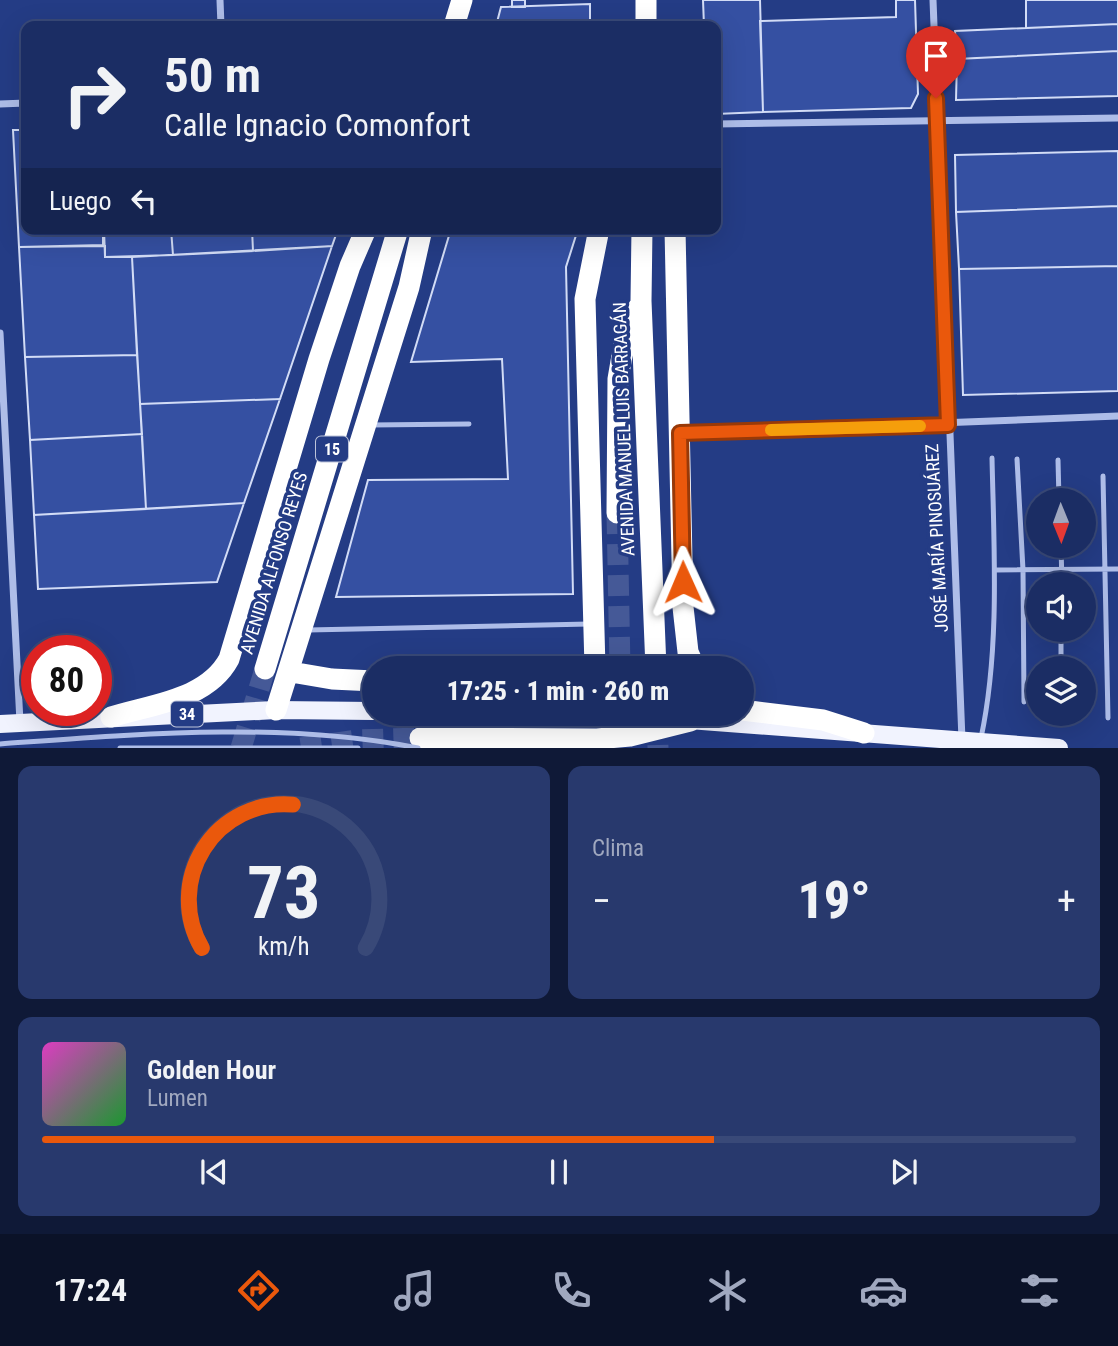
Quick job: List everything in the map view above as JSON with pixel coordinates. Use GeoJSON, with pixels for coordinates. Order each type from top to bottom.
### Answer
{"type":"FeatureCollection","features":[{"type":"Feature","properties":{"kind":"highway"},"geometry":{"type":"LineString","coordinates":[[455,21],[461,0]]}},
{"type":"Feature","properties":{"kind":"highway"},"geometry":{"type":"LineString","coordinates":[[646,0],[646,21]]}},
{"type":"Feature","properties":{"kind":"highway"},"geometry":{"type":"LineString","coordinates":[[112,717],[201,690],[222,673],[229,659],[319,359],[350,266],[364,235]]}},
{"type":"Feature","properties":{"kind":"highway","name":"AVENIDA ALFONSO REYES"},"geometry":{"type":"LineString","coordinates":[[265,669],[396,235]]}},
{"type":"Feature","properties":{"kind":"highway"},"geometry":{"type":"LineString","coordinates":[[276,710],[291,672],[409,287],[421,235]]}},
{"type":"Feature","properties":{"kind":"highway"},"geometry":{"type":"LineString","coordinates":[[595,656],[585,299],[598,235]]}},
{"type":"Feature","properties":{"kind":"highway","name":"AVENIDA MANUEL LUIS BARRAGÁN"},"geometry":{"type":"LineString","coordinates":[[642,235],[641,301],[656,656]]}},
{"type":"Feature","properties":{"kind":"highway"},"geometry":{"type":"LineString","coordinates":[[675,235],[683,607],[690,656]]}},
{"type":"Feature","properties":{"kind":"highway"},"geometry":{"type":"LineString","coordinates":[[617,513],[618,379],[624,344],[641,301]]}},
{"type":"Feature","properties":{"kind":"highway"},"geometry":{"type":"LineString","coordinates":[[291,672],[332,679],[362,680]]}},
{"type":"Feature","properties":{"kind":"highway"},"geometry":{"type":"LineString","coordinates":[[754,711],[823,720],[864,733]]}},
{"type":"Feature","properties":{"kind":"highway"},"geometry":{"type":"LineString","coordinates":[[419,743],[597,739],[630,736],[670,726]]}},
{"type":"Feature","properties":{"kind":"main road","name":"34"},"geometry":{"type":"LineString","coordinates":[[112,717],[276,710],[362,711]]}},
{"type":"Feature","properties":{"kind":"main road","name":"34"},"geometry":{"type":"LineString","coordinates":[[0,724],[20,723]]}},
{"type":"Feature","properties":{"kind":"main road"},"geometry":{"type":"LineString","coordinates":[[754,725],[1059,747]]}},
{"type":"Feature","properties":{"kind":"street"},"geometry":{"type":"LineString","coordinates":[[220,0],[221,21]]}},
{"type":"Feature","properties":{"kind":"street","name":"JOSÉ MARÍA PINOSUÁREZ"},"geometry":{"type":"LineString","coordinates":[[933,0],[962,740]]}},
{"type":"Feature","properties":{"kind":"street"},"geometry":{"type":"LineString","coordinates":[[0,104],[21,103]]}},
{"type":"Feature","properties":{"kind":"street"},"geometry":{"type":"LineString","coordinates":[[721,124],[1118,118]]}},
{"type":"Feature","properties":{"kind":"street"},"geometry":{"type":"LineString","coordinates":[[0,332],[20,723]]}},
{"type":"Feature","properties":{"kind":"street"},"geometry":{"type":"LineString","coordinates":[[680,433],[948,425],[1118,416]]}},
{"type":"Feature","properties":{"kind":"lane"},"geometry":{"type":"LineString","coordinates":[[366,425],[469,424]]}},
{"type":"Feature","properties":{"kind":"lane"},"geometry":{"type":"LineString","coordinates":[[981,741],[987,712],[995,570],[992,458]]}},
{"type":"Feature","properties":{"kind":"lane"},"geometry":{"type":"LineString","coordinates":[[1017,458],[1023,570],[1024,702]]}},
{"type":"Feature","properties":{"kind":"lane"},"geometry":{"type":"LineString","coordinates":[[1058,460],[1059,488]]}},
{"type":"Feature","properties":{"kind":"lane"},"geometry":{"type":"LineString","coordinates":[[1103,476],[1108,718]]}},
{"type":"Feature","properties":{"kind":"lane"},"geometry":{"type":"LineString","coordinates":[[1062,558],[1062,570]]}},
{"type":"Feature","properties":{"kind":"lane"},"geometry":{"type":"LineString","coordinates":[[995,570],[1118,569]]}},
{"type":"Feature","properties":{"kind":"lane"},"geometry":{"type":"LineString","coordinates":[[303,630],[596,624]]}},
{"type":"Feature","properties":{"kind":"lane"},"geometry":{"type":"LineString","coordinates":[[0,744],[216,734],[321,735],[419,743]]}},
{"type":"Feature","properties":{"kind":"lane"},"geometry":{"type":"LineString","coordinates":[[120,747],[358,747]]}},
{"type":"Feature","properties":{"kind":"building"},"geometry":{"type":"Polygon","coordinates":[[[512,0],[525,0],[525,7],[512,7],[512,0]]]}},
{"type":"Feature","properties":{"kind":"building"},"geometry":{"type":"Polygon","coordinates":[[[703,0],[760,0],[763,112],[721,114],[721,21],[704,21],[703,0]]]}},
{"type":"Feature","properties":{"kind":"building"},"geometry":{"type":"Polygon","coordinates":[[[896,0],[915,0],[918,94],[911,108],[763,112],[760,21],[896,17],[896,0]]]}},
{"type":"Feature","properties":{"kind":"building"},"geometry":{"type":"Polygon","coordinates":[[[1026,0],[1118,0],[1118,24],[1026,28],[1026,0]]]}},
{"type":"Feature","properties":{"kind":"building"},"geometry":{"type":"Polygon","coordinates":[[[590,4],[590,21],[497,21],[501,7],[590,4]]]}},
{"type":"Feature","properties":{"kind":"building"},"geometry":{"type":"Polygon","coordinates":[[[1118,24],[1118,51],[957,59],[955,31],[1118,24]]]}},
{"type":"Feature","properties":{"kind":"building"},"geometry":{"type":"Polygon","coordinates":[[[1118,51],[1118,96],[956,100],[957,59],[1118,51]]]}},
{"type":"Feature","properties":{"kind":"building"},"geometry":{"type":"Polygon","coordinates":[[[13,130],[21,130],[21,235],[103,235],[103,245],[19,247],[13,130]]]}},
{"type":"Feature","properties":{"kind":"building"},"geometry":{"type":"Polygon","coordinates":[[[1118,151],[1118,206],[956,212],[955,155],[1118,151]]]}},
{"type":"Feature","properties":{"kind":"building"},"geometry":{"type":"Polygon","coordinates":[[[1118,206],[1118,266],[959,269],[956,212],[1118,206]]]}},
{"type":"Feature","properties":{"kind":"building"},"geometry":{"type":"Polygon","coordinates":[[[104,235],[171,235],[173,255],[105,257],[104,235]]]}},
{"type":"Feature","properties":{"kind":"building"},"geometry":{"type":"Polygon","coordinates":[[[171,235],[252,235],[253,251],[173,255],[171,235]]]}},
{"type":"Feature","properties":{"kind":"building"},"geometry":{"type":"Polygon","coordinates":[[[252,235],[336,235],[332,246],[253,251],[252,235]]]}},
{"type":"Feature","properties":{"kind":"building"},"geometry":{"type":"Polygon","coordinates":[[[449,235],[576,235],[566,267],[573,594],[336,597],[368,480],[508,479],[502,359],[411,362],[449,235]]]}},
{"type":"Feature","properties":{"kind":"building"},"geometry":{"type":"Polygon","coordinates":[[[105,246],[105,257],[132,257],[137,355],[25,357],[19,247],[105,246]]]}},
{"type":"Feature","properties":{"kind":"building"},"geometry":{"type":"Polygon","coordinates":[[[332,246],[280,399],[140,404],[132,257],[332,246]]]}},
{"type":"Feature","properties":{"kind":"building"},"geometry":{"type":"Polygon","coordinates":[[[1118,266],[1118,391],[963,395],[959,269],[1118,266]]]}},
{"type":"Feature","properties":{"kind":"building"},"geometry":{"type":"Polygon","coordinates":[[[137,355],[142,434],[30,440],[25,357],[137,355]]]}},
{"type":"Feature","properties":{"kind":"building"},"geometry":{"type":"Polygon","coordinates":[[[280,399],[244,503],[146,509],[140,404],[280,399]]]}},
{"type":"Feature","properties":{"kind":"building"},"geometry":{"type":"Polygon","coordinates":[[[142,434],[146,509],[34,515],[30,440],[142,434]]]}},
{"type":"Feature","properties":{"kind":"building"},"geometry":{"type":"Polygon","coordinates":[[[244,503],[217,582],[38,589],[34,515],[244,503]]]}},
{"type":"Feature","properties":{"kind":"tunnel"},"geometry":{"type":"LineString","coordinates":[[617,513],[620,656]]}},
{"type":"Feature","properties":{"kind":"tunnel"},"geometry":{"type":"LineString","coordinates":[[241,748],[265,669]]}},
{"type":"Feature","properties":{"kind":"tunnel"},"geometry":{"type":"LineString","coordinates":[[657,726],[658,748]]}},
{"type":"Feature","properties":{"kind":"tunnel"},"geometry":{"type":"LineString","coordinates":[[301,748],[357,740],[420,738]]}},
{"type":"Feature","properties":{"kind":"slow traffic"},"geometry":{"type":"LineString","coordinates":[[771,430],[920,426]]}},
{"type":"Feature","properties":{"kind":"route"},"geometry":{"type":"LineString","coordinates":[[683,582],[680,433],[948,425],[936,98]]}}]}
